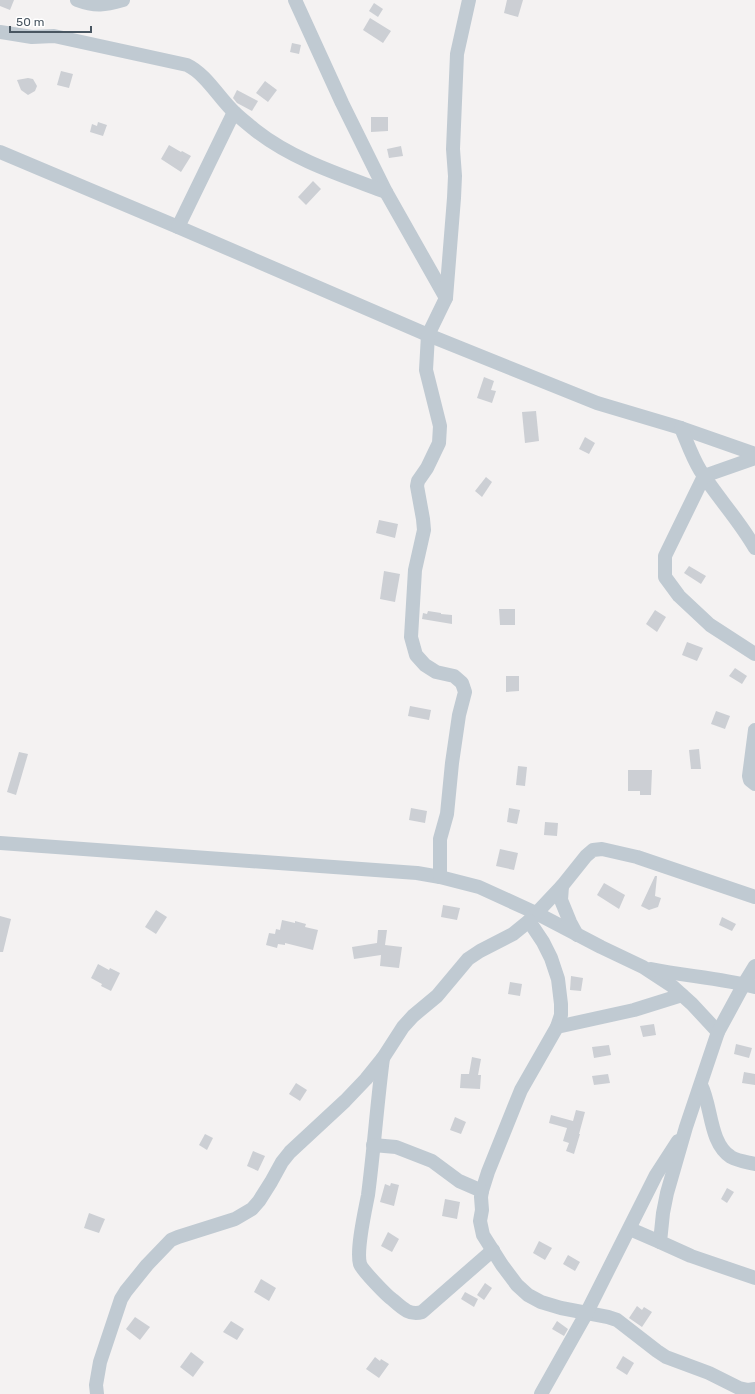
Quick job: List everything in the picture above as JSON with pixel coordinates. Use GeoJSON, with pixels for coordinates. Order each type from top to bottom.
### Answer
{"type":"FeatureCollection","features":[{"type":"Feature","properties":{"kind":"street"},"geometry":{"type":"LineString","coordinates":[[77,0],[89,4],[102,5],[123,0]]}},
{"type":"Feature","properties":{"kind":"street"},"geometry":{"type":"LineString","coordinates":[[295,0],[342,103],[386,192],[446,298]]}},
{"type":"Feature","properties":{"kind":"street"},"geometry":{"type":"LineString","coordinates":[[440,877],[440,839],[447,814],[452,763],[465,692],[462,682],[454,676],[436,672],[425,665],[416,655],[411,637],[415,570],[424,530],[417,486],[418,481],[427,468],[439,443],[440,426],[426,370],[428,335],[446,298],[455,176],[453,149],[456,54],[469,0]]}},
{"type":"Feature","properties":{"kind":"street"},"geometry":{"type":"LineString","coordinates":[[0,32],[32,36],[54,36],[187,65],[200,74],[234,112],[282,149],[332,172],[386,192]]}},
{"type":"Feature","properties":{"kind":"street"},"geometry":{"type":"LineString","coordinates":[[178,227],[234,112]]}},
{"type":"Feature","properties":{"kind":"street"},"geometry":{"type":"LineString","coordinates":[[1,156],[178,227],[428,335],[597,403],[681,428],[755,454]]}},
{"type":"Feature","properties":{"kind":"street"},"geometry":{"type":"LineString","coordinates":[[681,428],[699,468],[739,522],[755,548]]}},
{"type":"Feature","properties":{"kind":"street"},"geometry":{"type":"LineString","coordinates":[[755,458],[704,476],[665,556],[665,577],[679,596],[710,625],[755,654]]}},
{"type":"Feature","properties":{"kind":"street"},"geometry":{"type":"LineString","coordinates":[[755,730],[749,776],[750,780],[755,784]]}},
{"type":"Feature","properties":{"kind":"street"},"geometry":{"type":"LineString","coordinates":[[0,843],[416,873],[440,877],[479,887],[532,917],[577,935],[643,967],[672,986],[692,1004],[718,1032]]}},
{"type":"Feature","properties":{"kind":"street"},"geometry":{"type":"LineString","coordinates":[[97,1394],[96,1385],[100,1362],[117,1310],[126,1291],[147,1265],[171,1240],[236,1219],[252,1208],[259,1201],[282,1162],[290,1152],[345,1101],[366,1079],[383,1058],[403,1027],[413,1016],[438,996],[468,959],[513,934],[532,917],[562,886],[586,856],[593,850],[602,849],[637,857],[755,897]]}},
{"type":"Feature","properties":{"kind":"street"},"geometry":{"type":"LineString","coordinates":[[562,886],[561,900],[577,935]]}},
{"type":"Feature","properties":{"kind":"street"},"geometry":{"type":"LineString","coordinates":[[532,917],[551,958],[558,979],[561,1015],[557,1027],[521,1090],[488,1172],[482,1191],[482,1210],[480,1221],[483,1235],[517,1285],[528,1295],[541,1302],[586,1314],[608,1317],[617,1320],[666,1356],[709,1373],[739,1388],[751,1388]]}},
{"type":"Feature","properties":{"kind":"street"},"geometry":{"type":"LineString","coordinates":[[660,1242],[667,1192],[686,1127],[718,1032],[749,985],[755,966]]}},
{"type":"Feature","properties":{"kind":"street"},"geometry":{"type":"LineString","coordinates":[[643,967],[675,974],[749,985]]}},
{"type":"Feature","properties":{"kind":"street"},"geometry":{"type":"LineString","coordinates":[[557,1027],[634,1010],[682,995]]}},
{"type":"Feature","properties":{"kind":"street"},"geometry":{"type":"LineString","coordinates":[[383,1058],[359,1257],[362,1270],[390,1298],[409,1313],[416,1314],[422,1312],[493,1250]]}},
{"type":"Feature","properties":{"kind":"street"},"geometry":{"type":"LineString","coordinates":[[701,1085],[718,1142],[724,1151],[732,1157],[755,1164]]}},
{"type":"Feature","properties":{"kind":"street"},"geometry":{"type":"LineString","coordinates":[[541,1394],[586,1314],[656,1176],[686,1127]]}},
{"type":"Feature","properties":{"kind":"street"},"geometry":{"type":"LineString","coordinates":[[373,1144],[396,1148],[427,1158],[439,1165],[459,1181],[482,1191]]}},
{"type":"Feature","properties":{"kind":"street"},"geometry":{"type":"LineString","coordinates":[[630,1229],[692,1256],[755,1278]]}},
{"type":"Feature","properties":{"kind":"building"},"geometry":{"type":"Polygon","coordinates":[[[0,0],[14,0],[10,10],[0,6],[0,0]]]}},
{"type":"Feature","properties":{"kind":"building"},"geometry":{"type":"Polygon","coordinates":[[[507,0],[523,0],[518,17],[504,13],[507,0]]]}},
{"type":"Feature","properties":{"kind":"building"},"geometry":{"type":"Polygon","coordinates":[[[374,3],[383,9],[378,17],[369,11],[374,3]]]}},
{"type":"Feature","properties":{"kind":"building"},"geometry":{"type":"Polygon","coordinates":[[[370,18],[391,31],[383,43],[363,30],[370,18]]]}},
{"type":"Feature","properties":{"kind":"building"},"geometry":{"type":"Polygon","coordinates":[[[292,43],[301,45],[299,54],[290,52],[292,43]]]}},
{"type":"Feature","properties":{"kind":"building"},"geometry":{"type":"Polygon","coordinates":[[[61,71],[73,74],[69,88],[57,85],[61,71]]]}},
{"type":"Feature","properties":{"kind":"building"},"geometry":{"type":"Polygon","coordinates":[[[28,78],[33,79],[37,86],[35,91],[28,95],[21,90],[17,80],[28,78]]]}},
{"type":"Feature","properties":{"kind":"building"},"geometry":{"type":"Polygon","coordinates":[[[265,81],[277,90],[268,102],[256,93],[265,81]]]}},
{"type":"Feature","properties":{"kind":"building"},"geometry":{"type":"Polygon","coordinates":[[[237,90],[258,101],[252,111],[237,103],[233,98],[237,90]]]}},
{"type":"Feature","properties":{"kind":"building"},"geometry":{"type":"Polygon","coordinates":[[[371,117],[388,117],[388,131],[371,132],[371,117]]]}},
{"type":"Feature","properties":{"kind":"building"},"geometry":{"type":"Polygon","coordinates":[[[98,122],[107,125],[103,136],[90,132],[92,124],[97,126],[98,122]]]}},
{"type":"Feature","properties":{"kind":"building"},"geometry":{"type":"Polygon","coordinates":[[[169,145],[191,156],[181,172],[161,159],[169,145]]]}},
{"type":"Feature","properties":{"kind":"building"},"geometry":{"type":"Polygon","coordinates":[[[401,146],[403,156],[389,158],[387,149],[401,146]]]}},
{"type":"Feature","properties":{"kind":"building"},"geometry":{"type":"Polygon","coordinates":[[[313,181],[321,189],[306,205],[298,197],[313,181]]]}},
{"type":"Feature","properties":{"kind":"building"},"geometry":{"type":"Polygon","coordinates":[[[484,377],[494,381],[491,390],[496,391],[492,403],[477,398],[484,377]]]}},
{"type":"Feature","properties":{"kind":"building"},"geometry":{"type":"Polygon","coordinates":[[[536,411],[539,441],[525,443],[522,412],[536,411]]]}},
{"type":"Feature","properties":{"kind":"building"},"geometry":{"type":"Polygon","coordinates":[[[585,437],[595,443],[589,454],[579,449],[585,437]]]}},
{"type":"Feature","properties":{"kind":"building"},"geometry":{"type":"Polygon","coordinates":[[[486,477],[492,482],[482,497],[475,491],[486,477]]]}},
{"type":"Feature","properties":{"kind":"building"},"geometry":{"type":"Polygon","coordinates":[[[379,520],[398,524],[395,538],[376,533],[379,520]]]}},
{"type":"Feature","properties":{"kind":"building"},"geometry":{"type":"Polygon","coordinates":[[[689,566],[706,576],[701,584],[684,573],[689,566]]]}},
{"type":"Feature","properties":{"kind":"building"},"geometry":{"type":"Polygon","coordinates":[[[384,571],[400,574],[395,602],[380,599],[384,571]]]}},
{"type":"Feature","properties":{"kind":"building"},"geometry":{"type":"Polygon","coordinates":[[[499,609],[515,609],[515,625],[500,625],[499,609]]]}},
{"type":"Feature","properties":{"kind":"building"},"geometry":{"type":"Polygon","coordinates":[[[655,610],[666,617],[657,632],[646,624],[655,610]]]}},
{"type":"Feature","properties":{"kind":"building"},"geometry":{"type":"Polygon","coordinates":[[[428,611],[452,615],[452,624],[422,619],[423,613],[427,614],[428,611]]]}},
{"type":"Feature","properties":{"kind":"building"},"geometry":{"type":"Polygon","coordinates":[[[687,642],[703,648],[697,661],[682,655],[687,642]]]}},
{"type":"Feature","properties":{"kind":"building"},"geometry":{"type":"Polygon","coordinates":[[[735,668],[747,676],[742,684],[729,676],[735,668]]]}},
{"type":"Feature","properties":{"kind":"building"},"geometry":{"type":"Polygon","coordinates":[[[506,676],[519,676],[519,691],[506,692],[506,676]]]}},
{"type":"Feature","properties":{"kind":"building"},"geometry":{"type":"Polygon","coordinates":[[[410,706],[431,710],[429,720],[408,716],[410,706]]]}},
{"type":"Feature","properties":{"kind":"building"},"geometry":{"type":"Polygon","coordinates":[[[716,711],[730,716],[725,729],[711,724],[716,711]]]}},
{"type":"Feature","properties":{"kind":"building"},"geometry":{"type":"Polygon","coordinates":[[[699,749],[701,769],[691,769],[689,750],[699,749]]]}},
{"type":"Feature","properties":{"kind":"building"},"geometry":{"type":"Polygon","coordinates":[[[19,752],[28,754],[16,795],[7,792],[19,752]]]}},
{"type":"Feature","properties":{"kind":"building"},"geometry":{"type":"Polygon","coordinates":[[[518,766],[527,767],[525,786],[516,785],[518,766]]]}},
{"type":"Feature","properties":{"kind":"building"},"geometry":{"type":"Polygon","coordinates":[[[628,770],[652,770],[651,795],[640,795],[640,791],[628,791],[628,770]]]}},
{"type":"Feature","properties":{"kind":"building"},"geometry":{"type":"Polygon","coordinates":[[[411,808],[427,811],[425,823],[409,820],[411,808]]]}},
{"type":"Feature","properties":{"kind":"building"},"geometry":{"type":"Polygon","coordinates":[[[509,808],[520,810],[517,824],[507,822],[509,808]]]}},
{"type":"Feature","properties":{"kind":"building"},"geometry":{"type":"Polygon","coordinates":[[[545,822],[558,823],[557,836],[544,835],[545,822]]]}},
{"type":"Feature","properties":{"kind":"building"},"geometry":{"type":"Polygon","coordinates":[[[500,849],[518,853],[514,870],[496,866],[500,849]]]}},
{"type":"Feature","properties":{"kind":"building"},"geometry":{"type":"Polygon","coordinates":[[[655,876],[657,876],[655,896],[661,898],[658,907],[649,910],[641,906],[655,876]]]}},
{"type":"Feature","properties":{"kind":"building"},"geometry":{"type":"Polygon","coordinates":[[[604,883],[625,895],[619,909],[597,895],[604,883]]]}},
{"type":"Feature","properties":{"kind":"building"},"geometry":{"type":"Polygon","coordinates":[[[443,905],[460,908],[457,920],[441,917],[443,905]]]}},
{"type":"Feature","properties":{"kind":"building"},"geometry":{"type":"Polygon","coordinates":[[[156,910],[167,917],[156,934],[145,927],[156,910]]]}},
{"type":"Feature","properties":{"kind":"building"},"geometry":{"type":"Polygon","coordinates":[[[0,916],[11,919],[3,952],[0,952],[0,916]]]}},
{"type":"Feature","properties":{"kind":"building"},"geometry":{"type":"Polygon","coordinates":[[[722,917],[736,924],[732,931],[719,925],[722,917]]]}},
{"type":"Feature","properties":{"kind":"building"},"geometry":{"type":"Polygon","coordinates":[[[282,920],[306,924],[305,927],[318,930],[313,950],[285,943],[285,945],[278,944],[277,948],[266,945],[269,933],[275,934],[276,929],[280,930],[282,920]]]}},
{"type":"Feature","properties":{"kind":"building"},"geometry":{"type":"Polygon","coordinates":[[[378,930],[387,930],[385,945],[402,947],[399,968],[380,966],[381,955],[354,959],[352,947],[377,943],[378,930]]]}},
{"type":"Feature","properties":{"kind":"building"},"geometry":{"type":"Polygon","coordinates":[[[98,964],[109,970],[110,968],[120,973],[111,991],[101,986],[102,984],[91,978],[98,964]]]}},
{"type":"Feature","properties":{"kind":"building"},"geometry":{"type":"Polygon","coordinates":[[[571,976],[583,978],[581,991],[570,990],[571,976]]]}},
{"type":"Feature","properties":{"kind":"building"},"geometry":{"type":"Polygon","coordinates":[[[510,982],[522,984],[520,996],[508,994],[510,982]]]}},
{"type":"Feature","properties":{"kind":"building"},"geometry":{"type":"Polygon","coordinates":[[[654,1024],[656,1035],[643,1037],[640,1026],[654,1024]]]}},
{"type":"Feature","properties":{"kind":"building"},"geometry":{"type":"Polygon","coordinates":[[[736,1044],[752,1048],[749,1058],[734,1054],[736,1044]]]}},
{"type":"Feature","properties":{"kind":"building"},"geometry":{"type":"Polygon","coordinates":[[[609,1045],[611,1055],[594,1058],[592,1047],[609,1045]]]}},
{"type":"Feature","properties":{"kind":"building"},"geometry":{"type":"Polygon","coordinates":[[[472,1057],[481,1059],[478,1075],[481,1075],[480,1089],[460,1088],[461,1074],[469,1074],[472,1057]]]}},
{"type":"Feature","properties":{"kind":"building"},"geometry":{"type":"Polygon","coordinates":[[[744,1072],[755,1074],[755,1085],[742,1083],[744,1072]]]}},
{"type":"Feature","properties":{"kind":"building"},"geometry":{"type":"Polygon","coordinates":[[[608,1074],[610,1083],[594,1085],[592,1076],[608,1074]]]}},
{"type":"Feature","properties":{"kind":"building"},"geometry":{"type":"Polygon","coordinates":[[[296,1083],[307,1090],[300,1101],[289,1094],[296,1083]]]}},
{"type":"Feature","properties":{"kind":"building"},"geometry":{"type":"Polygon","coordinates":[[[576,1110],[585,1112],[574,1154],[566,1151],[569,1143],[563,1141],[567,1128],[549,1123],[551,1115],[573,1121],[576,1110]]]}},
{"type":"Feature","properties":{"kind":"building"},"geometry":{"type":"Polygon","coordinates":[[[455,1117],[466,1122],[461,1134],[450,1130],[455,1117]]]}},
{"type":"Feature","properties":{"kind":"building"},"geometry":{"type":"Polygon","coordinates":[[[205,1134],[213,1138],[207,1150],[199,1145],[205,1134]]]}},
{"type":"Feature","properties":{"kind":"building"},"geometry":{"type":"Polygon","coordinates":[[[253,1151],[265,1156],[258,1171],[247,1166],[253,1151]]]}},
{"type":"Feature","properties":{"kind":"building"},"geometry":{"type":"Polygon","coordinates":[[[391,1183],[399,1185],[394,1206],[380,1202],[385,1184],[390,1186],[391,1183]]]}},
{"type":"Feature","properties":{"kind":"building"},"geometry":{"type":"Polygon","coordinates":[[[727,1188],[734,1192],[727,1203],[721,1199],[727,1188]]]}},
{"type":"Feature","properties":{"kind":"building"},"geometry":{"type":"Polygon","coordinates":[[[445,1199],[460,1202],[457,1219],[442,1216],[445,1199]]]}},
{"type":"Feature","properties":{"kind":"building"},"geometry":{"type":"Polygon","coordinates":[[[89,1213],[105,1219],[99,1233],[84,1228],[89,1213]]]}},
{"type":"Feature","properties":{"kind":"building"},"geometry":{"type":"Polygon","coordinates":[[[388,1232],[399,1239],[392,1252],[381,1246],[388,1232]]]}},
{"type":"Feature","properties":{"kind":"building"},"geometry":{"type":"Polygon","coordinates":[[[539,1241],[552,1248],[545,1260],[533,1253],[539,1241]]]}},
{"type":"Feature","properties":{"kind":"building"},"geometry":{"type":"Polygon","coordinates":[[[568,1255],[580,1262],[575,1271],[563,1264],[568,1255]]]}},
{"type":"Feature","properties":{"kind":"building"},"geometry":{"type":"Polygon","coordinates":[[[261,1279],[276,1288],[269,1301],[254,1292],[261,1279]]]}},
{"type":"Feature","properties":{"kind":"building"},"geometry":{"type":"Polygon","coordinates":[[[485,1283],[492,1288],[484,1300],[477,1295],[485,1283]]]}},
{"type":"Feature","properties":{"kind":"building"},"geometry":{"type":"Polygon","coordinates":[[[465,1292],[478,1299],[474,1307],[461,1299],[465,1292]]]}},
{"type":"Feature","properties":{"kind":"building"},"geometry":{"type":"Polygon","coordinates":[[[637,1306],[642,1310],[644,1307],[652,1312],[642,1327],[629,1318],[637,1306]]]}},
{"type":"Feature","properties":{"kind":"building"},"geometry":{"type":"Polygon","coordinates":[[[135,1317],[150,1327],[140,1340],[126,1329],[135,1317]]]}},
{"type":"Feature","properties":{"kind":"building"},"geometry":{"type":"Polygon","coordinates":[[[231,1321],[244,1329],[237,1340],[223,1332],[231,1321]]]}},
{"type":"Feature","properties":{"kind":"building"},"geometry":{"type":"Polygon","coordinates":[[[557,1321],[568,1329],[564,1336],[552,1329],[557,1321]]]}},
{"type":"Feature","properties":{"kind":"building"},"geometry":{"type":"Polygon","coordinates":[[[191,1352],[204,1362],[193,1377],[180,1367],[191,1352]]]}},
{"type":"Feature","properties":{"kind":"building"},"geometry":{"type":"Polygon","coordinates":[[[623,1356],[634,1363],[627,1375],[616,1368],[623,1356]]]}},
{"type":"Feature","properties":{"kind":"building"},"geometry":{"type":"Polygon","coordinates":[[[375,1357],[380,1361],[381,1359],[389,1364],[379,1378],[366,1369],[375,1357]]]}}]}
